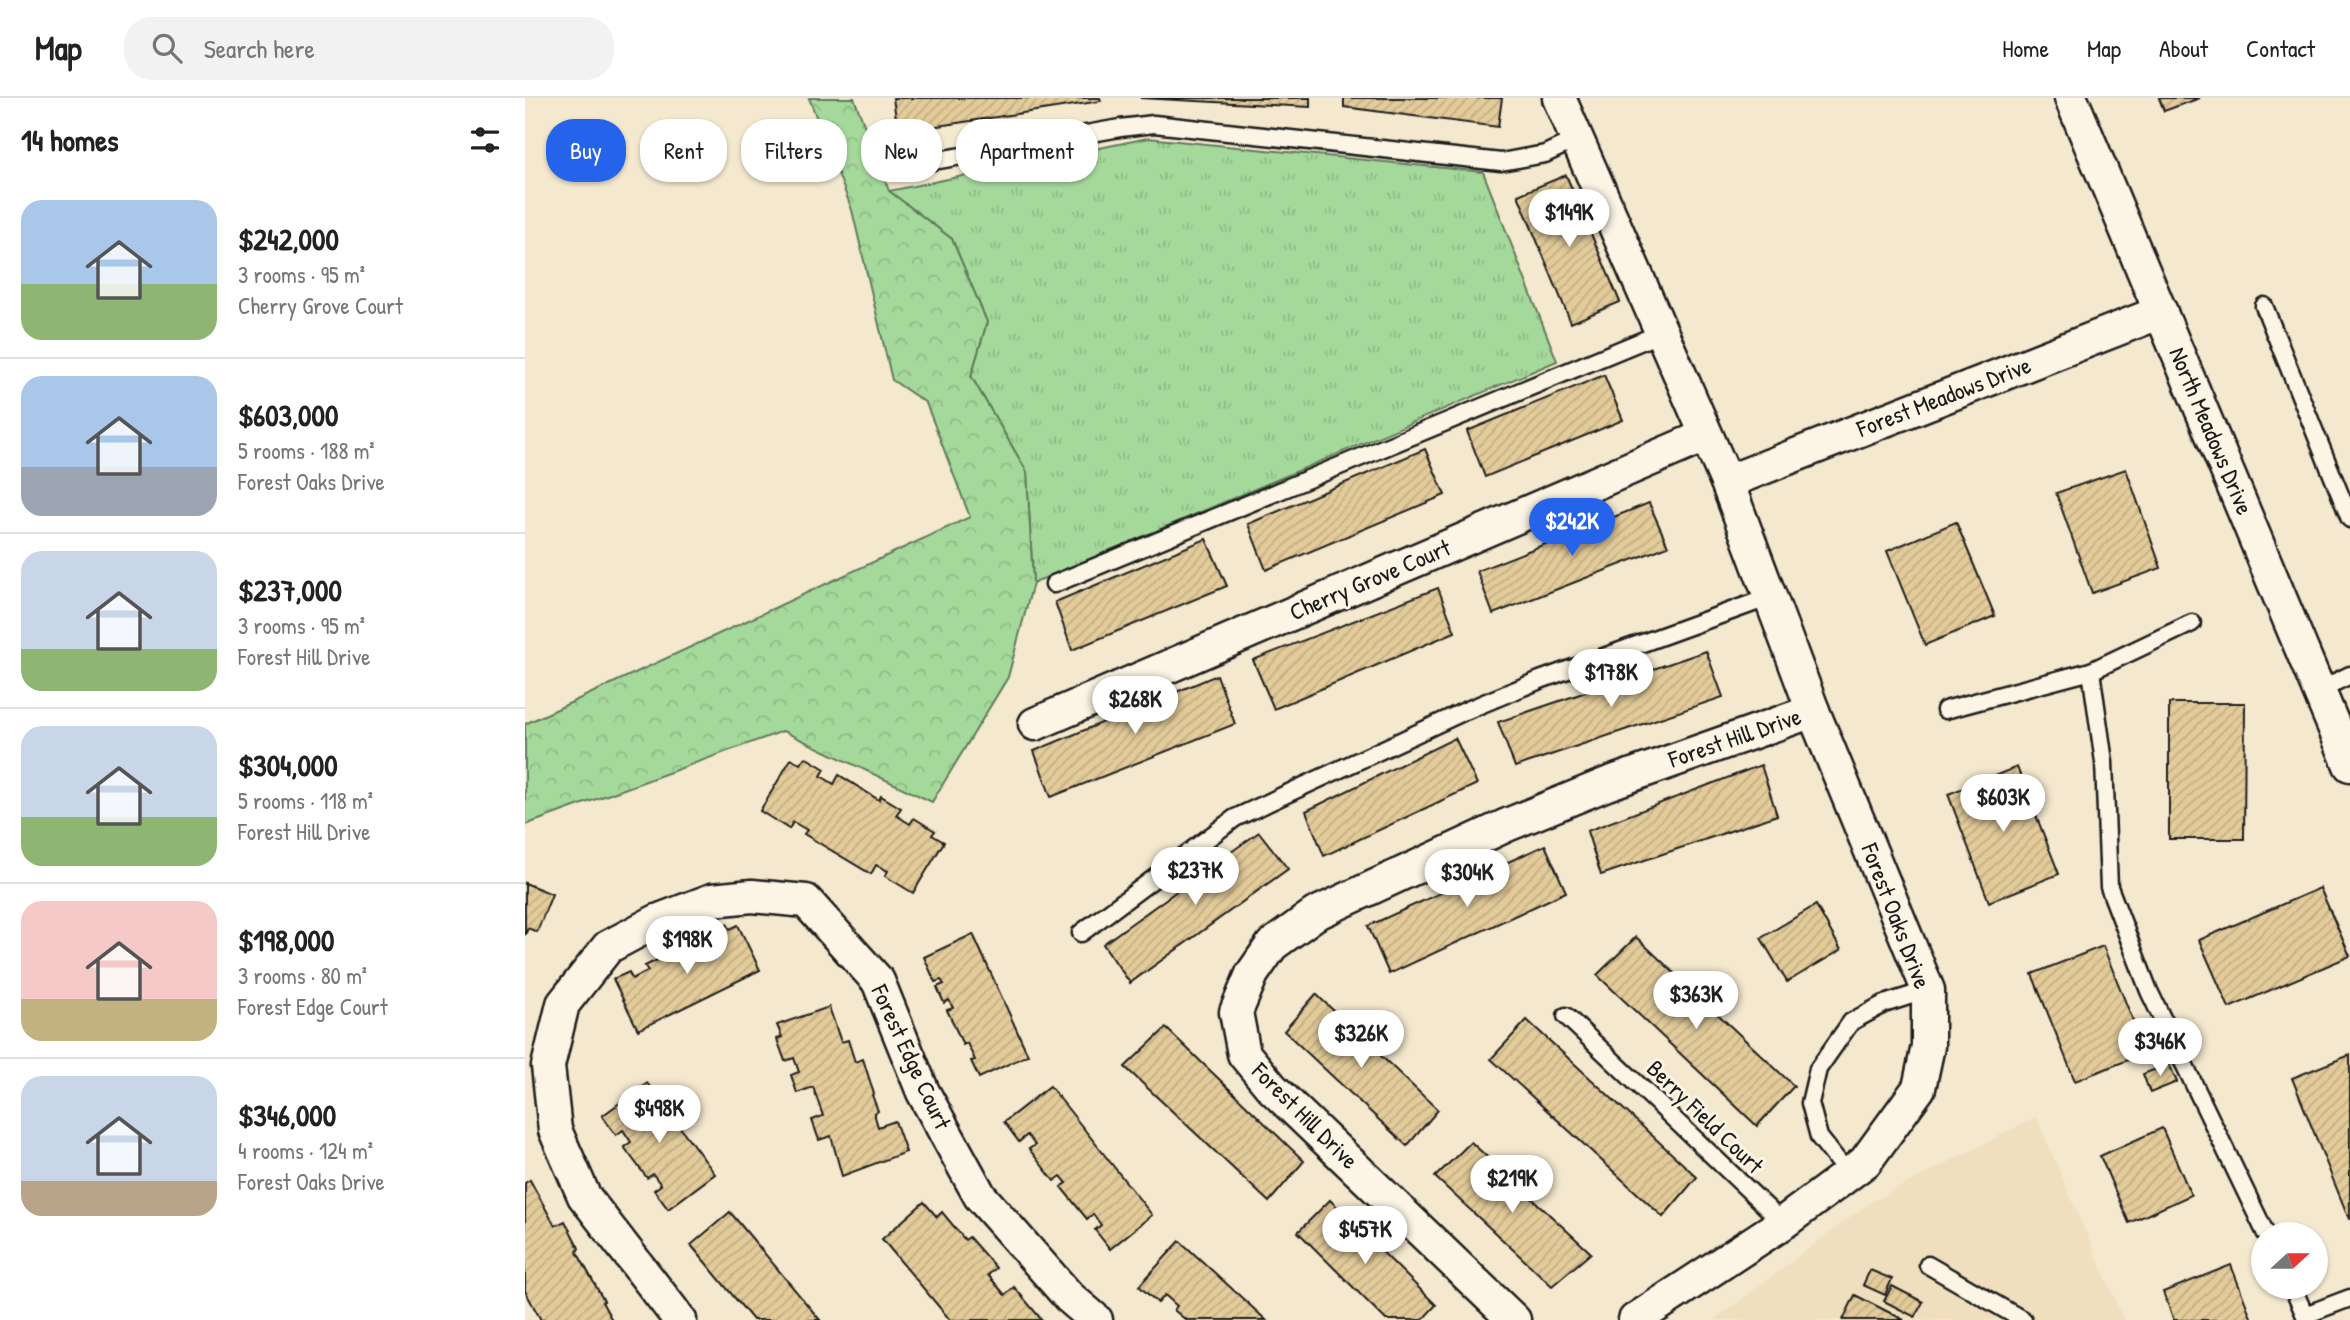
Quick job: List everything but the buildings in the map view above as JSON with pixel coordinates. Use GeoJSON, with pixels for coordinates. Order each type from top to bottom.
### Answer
{"type":"FeatureCollection","features":[{"type":"Feature","properties":{"kind":"street"},"geometry":{"type":"LineString","coordinates":[[1559,98],[1727,482]]}},
{"type":"Feature","properties":{"kind":"street","name":"North Meadows Drive"},"geometry":{"type":"LineString","coordinates":[[2071,98],[2350,765]]}},
{"type":"Feature","properties":{"kind":"street","name":"Forest Meadows Drive"},"geometry":{"type":"LineString","coordinates":[[1727,482],[2161,312]]}},
{"type":"Feature","properties":{"kind":"street","name":"Cherry Grove Court"},"geometry":{"type":"LineString","coordinates":[[1035,724],[1705,436]]}},
{"type":"Feature","properties":{"kind":"street","name":"Forest Oaks Drive"},"geometry":{"type":"LineString","coordinates":[[1635,1320],[1783,1223],[1865,1162],[1919,1088],[1928,1046],[1928,989],[1813,711],[1727,482]]}},
{"type":"Feature","properties":{"kind":"street","name":"Forest Hill Drive"},"geometry":{"type":"LineString","coordinates":[[1514,1320],[1272,1088],[1244,1054],[1237,1012],[1252,974],[1272,945],[1315,914],[1356,894],[1507,825],[1607,784],[1813,711]]}},
{"type":"Feature","properties":{"kind":"street","name":"Forest Edge Court"},"geometry":{"type":"LineString","coordinates":[[680,1320],[584,1196],[555,1130],[548,1066],[563,1003],[608,947],[657,921],[712,900],[752,896],[806,901],[878,981],[923,1092],[980,1196],[1069,1297],[1096,1320]]}},
{"type":"Feature","properties":{"kind":"lane"},"geometry":{"type":"LineString","coordinates":[[942,159],[1154,124],[1501,162],[1545,154],[1577,139]]}},
{"type":"Feature","properties":{"kind":"lane"},"geometry":{"type":"LineString","coordinates":[[2264,306],[2350,519]]}},
{"type":"Feature","properties":{"kind":"lane"},"geometry":{"type":"LineString","coordinates":[[1054,584],[1661,333]]}},
{"type":"Feature","properties":{"kind":"lane"},"geometry":{"type":"LineString","coordinates":[[1081,933],[1235,818],[1465,711],[1770,597]]}},
{"type":"Feature","properties":{"kind":"lane"},"geometry":{"type":"LineString","coordinates":[[1945,710],[2091,671],[2192,623]]}},
{"type":"Feature","properties":{"kind":"lane"},"geometry":{"type":"LineString","coordinates":[[2091,671],[2104,762],[2109,887],[2149,991],[2260,1222]]}},
{"type":"Feature","properties":{"kind":"lane"},"geometry":{"type":"LineString","coordinates":[[2319,690],[2350,675]]}},
{"type":"Feature","properties":{"kind":"lane"},"geometry":{"type":"LineString","coordinates":[[1848,1174],[1819,1137],[1810,1103],[1818,1069],[1850,1022],[1884,1004],[1928,989]]}},
{"type":"Feature","properties":{"kind":"lane","name":"Berry Field Court"},"geometry":{"type":"LineString","coordinates":[[1566,1016],[1783,1223]]}},
{"type":"Feature","properties":{"kind":"lane"},"geometry":{"type":"LineString","coordinates":[[1928,1265],[2023,1320]]}},
{"type":"Feature","properties":{"kind":"lane"},"geometry":{"type":"LineString","coordinates":[[2297,1299],[2306,1318],[2350,1298]]}},
{"type":"Feature","properties":{"kind":"shaded area"},"geometry":{"type":"Polygon","coordinates":[[[2036,1117],[2124,1320],[1714,1320],[1869,1203],[2036,1117]]]}},
{"type":"Feature","properties":{"kind":"green space"},"geometry":{"type":"Polygon","coordinates":[[[809,98],[854,98],[862,119],[861,182],[886,182],[889,191],[952,239],[987,322],[971,376],[1027,472],[1033,583],[1008,677],[932,802],[783,731],[525,825],[525,724],[970,517],[926,403],[892,380],[852,210],[841,182],[847,182],[847,119],[817,119],[809,98]]]}},
{"type":"Feature","properties":{"kind":"green space"},"geometry":{"type":"Polygon","coordinates":[[[1148,138],[1483,172],[1557,361],[1033,583],[1027,472],[971,376],[987,322],[952,239],[889,191],[956,177],[956,182],[1098,182],[1098,148],[1148,138]]]}}]}
